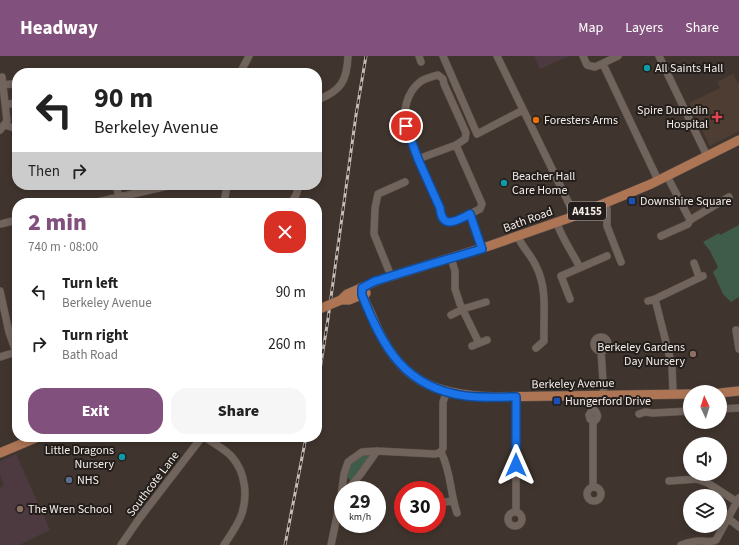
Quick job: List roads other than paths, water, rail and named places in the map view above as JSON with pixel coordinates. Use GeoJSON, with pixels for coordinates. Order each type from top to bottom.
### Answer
{"type":"FeatureCollection","features":[{"type":"Feature","properties":{"kind":"main road","name":"Bath Road"},"geometry":{"type":"LineString","coordinates":[[322,308],[364,292],[379,280],[518,237],[605,204],[667,176],[739,140]]}},
{"type":"Feature","properties":{"kind":"main road","name":"Berkeley Avenue"},"geometry":{"type":"LineString","coordinates":[[364,292],[370,313],[386,346],[402,366],[420,380],[431,386],[468,396],[516,397],[683,394]]}},
{"type":"Feature","properties":{"kind":"main road"},"geometry":{"type":"LineString","coordinates":[[346,298],[358,303],[370,313]]}},
{"type":"Feature","properties":{"kind":"main road"},"geometry":{"type":"LineString","coordinates":[[727,392],[739,391]]}},
{"type":"Feature","properties":{"kind":"main road"},"geometry":{"type":"LineString","coordinates":[[0,453],[26,442]]}},
{"type":"Feature","properties":{"kind":"street"},"geometry":{"type":"LineString","coordinates":[[242,68],[248,56]]}},
{"type":"Feature","properties":{"kind":"street"},"geometry":{"type":"LineString","coordinates":[[322,98],[337,90],[343,82],[347,69],[348,56]]}},
{"type":"Feature","properties":{"kind":"street"},"geometry":{"type":"LineString","coordinates":[[443,56],[478,134],[523,110]]}},
{"type":"Feature","properties":{"kind":"street"},"geometry":{"type":"LineString","coordinates":[[497,56],[575,216]]}},
{"type":"Feature","properties":{"kind":"street"},"geometry":{"type":"LineString","coordinates":[[583,56],[587,65],[595,67],[618,56]]}},
{"type":"Feature","properties":{"kind":"street"},"geometry":{"type":"LineString","coordinates":[[659,56],[707,156]]}},
{"type":"Feature","properties":{"kind":"street"},"geometry":{"type":"LineString","coordinates":[[602,64],[658,180]]}},
{"type":"Feature","properties":{"kind":"street"},"geometry":{"type":"LineString","coordinates":[[418,159],[456,145],[465,139],[466,133],[444,84],[443,78],[438,74],[421,81],[410,92],[405,112],[406,126],[418,159],[440,208],[443,219],[448,222],[452,222],[480,209],[482,204],[456,145]]}},
{"type":"Feature","properties":{"kind":"street"},"geometry":{"type":"LineString","coordinates":[[2,128],[7,121],[3,81],[12,84]]}},
{"type":"Feature","properties":{"kind":"street"},"geometry":{"type":"LineString","coordinates":[[6,105],[12,103]]}},
{"type":"Feature","properties":{"kind":"street"},"geometry":{"type":"LineString","coordinates":[[2,128],[12,129]]}},
{"type":"Feature","properties":{"kind":"street"},"geometry":{"type":"LineString","coordinates":[[667,176],[690,220]]}},
{"type":"Feature","properties":{"kind":"street"},"geometry":{"type":"LineString","coordinates":[[388,277],[374,234],[375,208],[378,194],[405,182]]}},
{"type":"Feature","properties":{"kind":"street"},"geometry":{"type":"LineString","coordinates":[[117,190],[119,198],[152,190]]}},
{"type":"Feature","properties":{"kind":"street"},"geometry":{"type":"LineString","coordinates":[[661,236],[688,224],[690,220],[729,198]]}},
{"type":"Feature","properties":{"kind":"street"},"geometry":{"type":"LineString","coordinates":[[605,204],[607,209],[607,226],[621,262]]}},
{"type":"Feature","properties":{"kind":"street"},"geometry":{"type":"LineString","coordinates":[[470,214],[482,249]]}},
{"type":"Feature","properties":{"kind":"street"},"geometry":{"type":"LineString","coordinates":[[0,224],[12,221]]}},
{"type":"Feature","properties":{"kind":"street"},"geometry":{"type":"LineString","coordinates":[[557,223],[564,240],[572,251],[580,268]]}},
{"type":"Feature","properties":{"kind":"street"},"geometry":{"type":"LineString","coordinates":[[518,237],[523,247],[536,265],[543,286],[545,303],[543,321],[544,341],[536,348]]}},
{"type":"Feature","properties":{"kind":"street"},"geometry":{"type":"LineString","coordinates":[[570,299],[561,276],[607,256]]}},
{"type":"Feature","properties":{"kind":"street"},"geometry":{"type":"LineString","coordinates":[[451,258],[455,271],[455,289],[460,304],[464,309],[476,345],[487,340]]}},
{"type":"Feature","properties":{"kind":"street"},"geometry":{"type":"LineString","coordinates":[[673,394],[672,366],[651,300],[701,276],[694,262]]}},
{"type":"Feature","properties":{"kind":"street"},"geometry":{"type":"LineString","coordinates":[[0,291],[2,313],[12,342]]}},
{"type":"Feature","properties":{"kind":"street"},"geometry":{"type":"LineString","coordinates":[[451,316],[464,309],[486,302]]}},
{"type":"Feature","properties":{"kind":"street"},"geometry":{"type":"LineString","coordinates":[[736,330],[739,349]]}},
{"type":"Feature","properties":{"kind":"street"},"geometry":{"type":"LineString","coordinates":[[601,351],[604,395]]}},
{"type":"Feature","properties":{"kind":"street"},"geometry":{"type":"LineString","coordinates":[[0,357],[12,355]]}},
{"type":"Feature","properties":{"kind":"street"},"geometry":{"type":"LineString","coordinates":[[447,391],[443,402],[443,448],[441,452],[450,477],[453,501],[457,513]]}},
{"type":"Feature","properties":{"kind":"street"},"geometry":{"type":"LineString","coordinates":[[593,396],[593,409],[589,415],[593,422],[593,487]]}},
{"type":"Feature","properties":{"kind":"street"},"geometry":{"type":"LineString","coordinates":[[516,397],[516,512]]}},
{"type":"Feature","properties":{"kind":"street"},"geometry":{"type":"LineString","coordinates":[[727,409],[739,408]]}},
{"type":"Feature","properties":{"kind":"street"},"geometry":{"type":"LineString","coordinates":[[639,414],[645,412],[683,411]]}},
{"type":"Feature","properties":{"kind":"street","name":"Southcote Lane"},"geometry":{"type":"LineString","coordinates":[[122,545],[139,519],[200,442]]}},
{"type":"Feature","properties":{"kind":"street"},"geometry":{"type":"LineString","coordinates":[[211,442],[233,459],[242,472],[245,486],[245,500],[241,516],[224,545]]}},
{"type":"Feature","properties":{"kind":"street"},"geometry":{"type":"LineString","coordinates":[[343,481],[348,462],[362,452],[436,454],[441,452]]}},
{"type":"Feature","properties":{"kind":"street"},"geometry":{"type":"LineString","coordinates":[[355,481],[377,452]]}},
{"type":"Feature","properties":{"kind":"street"},"geometry":{"type":"LineString","coordinates":[[344,474],[348,480],[351,481]]}},
{"type":"Feature","properties":{"kind":"street"},"geometry":{"type":"LineString","coordinates":[[669,481],[698,480],[708,483],[738,500],[716,540],[713,542],[699,541],[681,545]]}},
{"type":"Feature","properties":{"kind":"street"},"geometry":{"type":"LineString","coordinates":[[446,502],[453,501]]}},
{"type":"Feature","properties":{"kind":"street"},"geometry":{"type":"LineString","coordinates":[[728,518],[738,527]]}},
{"type":"Feature","properties":{"kind":"street"},"geometry":{"type":"LineString","coordinates":[[331,545],[334,532]]}},
{"type":"Feature","properties":{"kind":"railway"},"geometry":{"type":"LineString","coordinates":[[322,357],[356,115],[366,56]]}},
{"type":"Feature","properties":{"kind":"railway"},"geometry":{"type":"LineString","coordinates":[[285,545],[305,442]]}},
{"type":"Feature","properties":{"kind":"place","name":"All Saints Hall"},"geometry":{"type":"Point","coordinates":[647,68]}},
{"type":"Feature","properties":{"kind":"place","name":"Spire Dunedin Hospital"},"geometry":{"type":"Point","coordinates":[717,117]}},
{"type":"Feature","properties":{"kind":"place","name":"Foresters Arms"},"geometry":{"type":"Point","coordinates":[536,120]}},
{"type":"Feature","properties":{"kind":"place","name":"Beacher Hall Care Home"},"geometry":{"type":"Point","coordinates":[504,183]}},
{"type":"Feature","properties":{"kind":"place","name":"Downshire Square"},"geometry":{"type":"Point","coordinates":[632,201]}},
{"type":"Feature","properties":{"kind":"place","name":"Berkeley Gardens Day Nursery"},"geometry":{"type":"Point","coordinates":[693,354]}},
{"type":"Feature","properties":{"kind":"place","name":"Hungerford Drive"},"geometry":{"type":"Point","coordinates":[557,401]}},
{"type":"Feature","properties":{"kind":"place","name":"Little Dragons Nursery"},"geometry":{"type":"Point","coordinates":[122,457]}},
{"type":"Feature","properties":{"kind":"place","name":"NHS"},"geometry":{"type":"Point","coordinates":[69,480]}},
{"type":"Feature","properties":{"kind":"place","name":"The Wren School"},"geometry":{"type":"Point","coordinates":[20,509]}}]}
